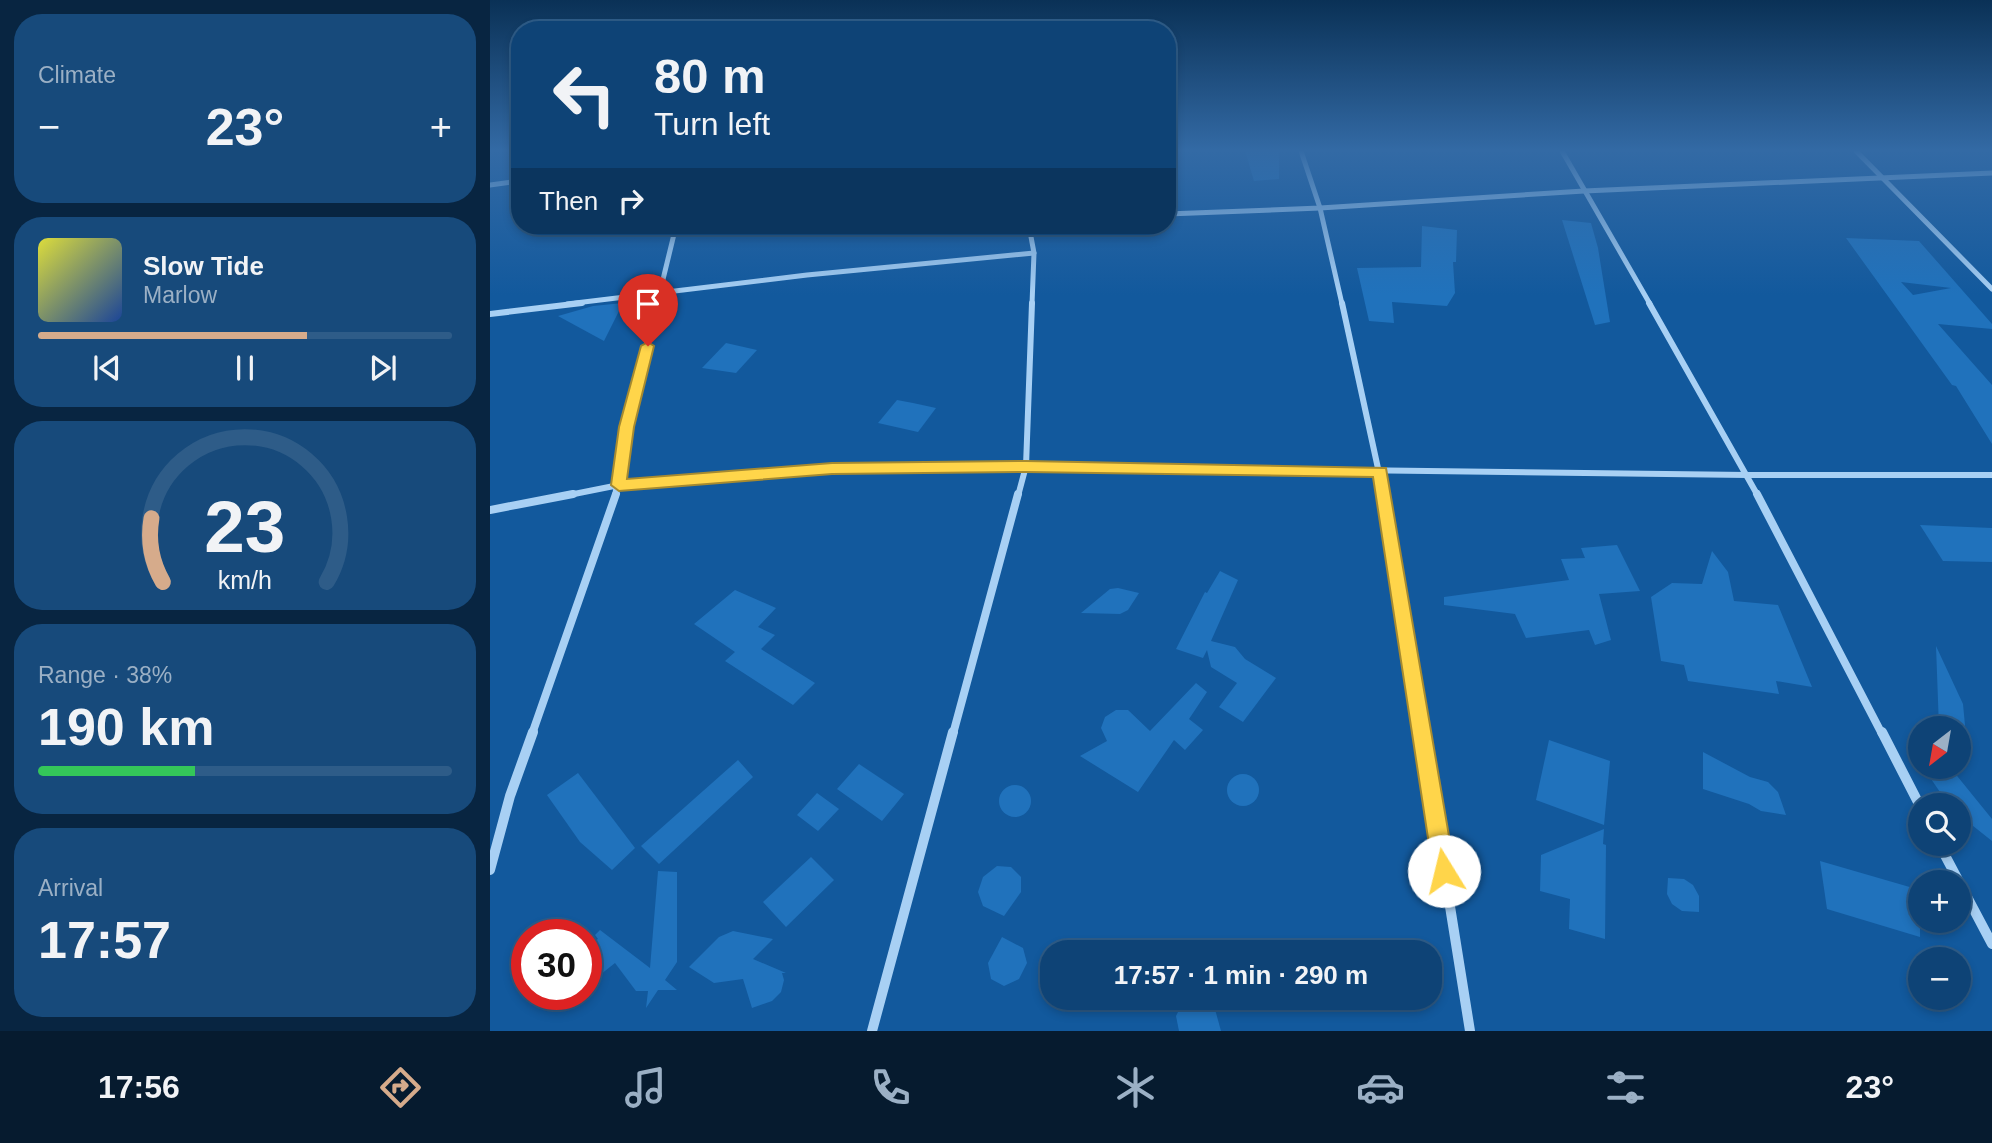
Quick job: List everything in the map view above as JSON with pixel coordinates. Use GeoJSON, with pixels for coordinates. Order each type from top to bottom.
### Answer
{"type":"FeatureCollection","features":[{"type":"Feature","properties":{"kind":"street"},"geometry":{"type":"LineString","coordinates":[[1317,199],[1380,472],[1470,1031]]}},
{"type":"Feature","properties":{"kind":"street"},"geometry":{"type":"LineString","coordinates":[[1176,214],[1458,199]]}},
{"type":"Feature","properties":{"kind":"street"},"geometry":{"type":"LineString","coordinates":[[1589,199],[1747,475],[1913,793]]}},
{"type":"Feature","properties":{"kind":"street"},"geometry":{"type":"LineString","coordinates":[[1903,199],[1992,289]]}},
{"type":"Feature","properties":{"kind":"street"},"geometry":{"type":"LineString","coordinates":[[490,870],[510,796],[578,611],[619,485],[626,427],[662,292],[674,235]]}},
{"type":"Feature","properties":{"kind":"street"},"geometry":{"type":"LineString","coordinates":[[872,1031],[1026,466],[1034,253],[1031,235]]}},
{"type":"Feature","properties":{"kind":"street"},"geometry":{"type":"LineString","coordinates":[[490,314],[662,292],[1034,253]]}},
{"type":"Feature","properties":{"kind":"street"},"geometry":{"type":"LineString","coordinates":[[490,510],[619,485],[832,468],[1026,466],[1380,472],[1992,475]]}},
{"type":"Feature","properties":{"kind":"street"},"geometry":{"type":"LineString","coordinates":[[1945,856],[1992,944]]}},
{"type":"Feature","properties":{"kind":"building"},"geometry":{"type":"Polygon","coordinates":[[[1562,220],[1591,223],[1598,248],[1610,322],[1595,325],[1562,220]]]}},
{"type":"Feature","properties":{"kind":"building"},"geometry":{"type":"Polygon","coordinates":[[[1422,226],[1457,230],[1456,262],[1453,262],[1455,293],[1447,306],[1392,302],[1394,323],[1369,321],[1357,268],[1421,267],[1422,226]]]}},
{"type":"Feature","properties":{"kind":"building"},"geometry":{"type":"Polygon","coordinates":[[[1846,238],[1919,241],[1992,324],[1992,329],[1938,324],[1992,385],[1992,444],[1956,386],[1952,385],[1846,238]],[[1901,282],[1913,295],[1951,288],[1901,282]]]}},
{"type":"Feature","properties":{"kind":"building"},"geometry":{"type":"Polygon","coordinates":[[[623,303],[604,341],[558,316],[593,306],[623,303]]]}},
{"type":"Feature","properties":{"kind":"building"},"geometry":{"type":"Polygon","coordinates":[[[726,343],[757,350],[736,373],[702,368],[726,343]]]}},
{"type":"Feature","properties":{"kind":"building"},"geometry":{"type":"Polygon","coordinates":[[[897,400],[936,408],[918,432],[878,423],[897,400]]]}},
{"type":"Feature","properties":{"kind":"building"},"geometry":{"type":"Polygon","coordinates":[[[1920,525],[1992,528],[1992,562],[1943,561],[1920,525]]]}},
{"type":"Feature","properties":{"kind":"building"},"geometry":{"type":"Polygon","coordinates":[[[1617,545],[1640,591],[1599,594],[1611,640],[1595,645],[1589,630],[1526,638],[1515,614],[1444,605],[1444,597],[1569,580],[1561,559],[1585,558],[1581,548],[1617,545]]]}},
{"type":"Feature","properties":{"kind":"building"},"geometry":{"type":"Polygon","coordinates":[[[1712,551],[1728,572],[1734,601],[1778,605],[1812,687],[1776,681],[1779,694],[1688,681],[1684,665],[1661,661],[1651,597],[1672,583],[1702,584],[1712,551]]]}},
{"type":"Feature","properties":{"kind":"building"},"geometry":{"type":"Polygon","coordinates":[[[1220,571],[1238,580],[1211,641],[1235,647],[1245,659],[1276,678],[1243,722],[1219,707],[1237,683],[1211,667],[1207,650],[1203,658],[1176,649],[1205,592],[1207,593],[1220,571]]]}},
{"type":"Feature","properties":{"kind":"building"},"geometry":{"type":"Polygon","coordinates":[[[1110,589],[1139,593],[1128,610],[1120,614],[1081,613],[1110,589]]]}},
{"type":"Feature","properties":{"kind":"building"},"geometry":{"type":"Polygon","coordinates":[[[735,590],[776,608],[758,627],[775,635],[761,649],[815,683],[793,705],[725,661],[735,652],[694,624],[735,590]]]}},
{"type":"Feature","properties":{"kind":"building"},"geometry":{"type":"Polygon","coordinates":[[[1936,646],[1963,704],[1964,716],[1939,716],[1936,646]]]}},
{"type":"Feature","properties":{"kind":"building"},"geometry":{"type":"Polygon","coordinates":[[[1196,683],[1207,692],[1189,719],[1203,730],[1185,750],[1174,740],[1138,792],[1080,756],[1107,741],[1101,728],[1105,717],[1116,710],[1128,710],[1150,731],[1196,683]]]}},
{"type":"Feature","properties":{"kind":"building"},"geometry":{"type":"Polygon","coordinates":[[[1549,740],[1610,761],[1604,825],[1536,800],[1549,740]]]}},
{"type":"Feature","properties":{"kind":"building"},"geometry":{"type":"Polygon","coordinates":[[[1703,752],[1750,777],[1768,782],[1778,792],[1786,815],[1761,811],[1749,804],[1703,789],[1703,752]]]}},
{"type":"Feature","properties":{"kind":"building"},"geometry":{"type":"Polygon","coordinates":[[[738,760],[753,777],[659,864],[641,846],[738,760]]]}},
{"type":"Feature","properties":{"kind":"building"},"geometry":{"type":"Polygon","coordinates":[[[859,764],[904,794],[882,821],[837,789],[859,764]]]}},
{"type":"Feature","properties":{"kind":"building"},"geometry":{"type":"Polygon","coordinates":[[[578,773],[635,848],[612,870],[580,842],[547,795],[578,773]]]}},
{"type":"Feature","properties":{"kind":"building"},"geometry":{"type":"Polygon","coordinates":[[[1243,774],[1254,779],[1259,790],[1254,801],[1243,806],[1232,801],[1227,790],[1232,779],[1243,774]]]}},
{"type":"Feature","properties":{"kind":"building"},"geometry":{"type":"Polygon","coordinates":[[[1931,779],[1960,779],[1971,793],[1941,793],[1931,779]]]}},
{"type":"Feature","properties":{"kind":"building"},"geometry":{"type":"Polygon","coordinates":[[[1015,785],[1026,790],[1031,801],[1026,812],[1015,817],[1004,812],[999,801],[1004,790],[1015,785]]]}},
{"type":"Feature","properties":{"kind":"building"},"geometry":{"type":"Polygon","coordinates":[[[817,793],[839,809],[818,831],[797,815],[817,793]]]}},
{"type":"Feature","properties":{"kind":"building"},"geometry":{"type":"Polygon","coordinates":[[[1971,793],[1992,819],[1992,841],[1971,824],[1971,793]]]}},
{"type":"Feature","properties":{"kind":"building"},"geometry":{"type":"Polygon","coordinates":[[[1604,829],[1605,939],[1569,929],[1570,899],[1540,891],[1541,855],[1604,829]]]}},
{"type":"Feature","properties":{"kind":"building"},"geometry":{"type":"Polygon","coordinates":[[[811,857],[834,880],[786,927],[763,902],[811,857]]]}},
{"type":"Feature","properties":{"kind":"building"},"geometry":{"type":"Polygon","coordinates":[[[1820,861],[1908,887],[1908,933],[1920,933],[1920,937],[1827,909],[1820,861]]]}},
{"type":"Feature","properties":{"kind":"building"},"geometry":{"type":"Polygon","coordinates":[[[997,866],[1011,867],[1021,877],[1021,892],[1004,916],[983,906],[978,892],[983,877],[997,866]]]}},
{"type":"Feature","properties":{"kind":"building"},"geometry":{"type":"Polygon","coordinates":[[[658,871],[677,872],[677,962],[665,980],[677,990],[658,990],[646,1008],[648,991],[636,991],[615,963],[602,973],[602,932],[650,968],[658,871]]]}},
{"type":"Feature","properties":{"kind":"building"},"geometry":{"type":"Polygon","coordinates":[[[1668,878],[1684,879],[1693,885],[1699,896],[1699,912],[1682,911],[1672,904],[1667,894],[1668,878]]]}},
{"type":"Feature","properties":{"kind":"building"},"geometry":{"type":"Polygon","coordinates":[[[733,931],[773,939],[753,959],[786,973],[782,973],[784,980],[781,992],[772,1001],[752,1008],[743,979],[714,983],[689,967],[719,937],[733,931]]]}},
{"type":"Feature","properties":{"kind":"building"},"geometry":{"type":"Polygon","coordinates":[[[1002,937],[1023,948],[1027,963],[1019,979],[1004,986],[991,979],[988,963],[1002,937]]]}},
{"type":"Feature","properties":{"kind":"building"},"geometry":{"type":"Polygon","coordinates":[[[1179,1010],[1215,1010],[1221,1031],[1179,1031],[1176,1016],[1179,1010]]]}},
{"type":"Feature","properties":{"kind":"route"},"geometry":{"type":"LineString","coordinates":[[648,346],[626,427],[619,485],[832,468],[1026,466],[1380,472],[1444,871]]}}]}
